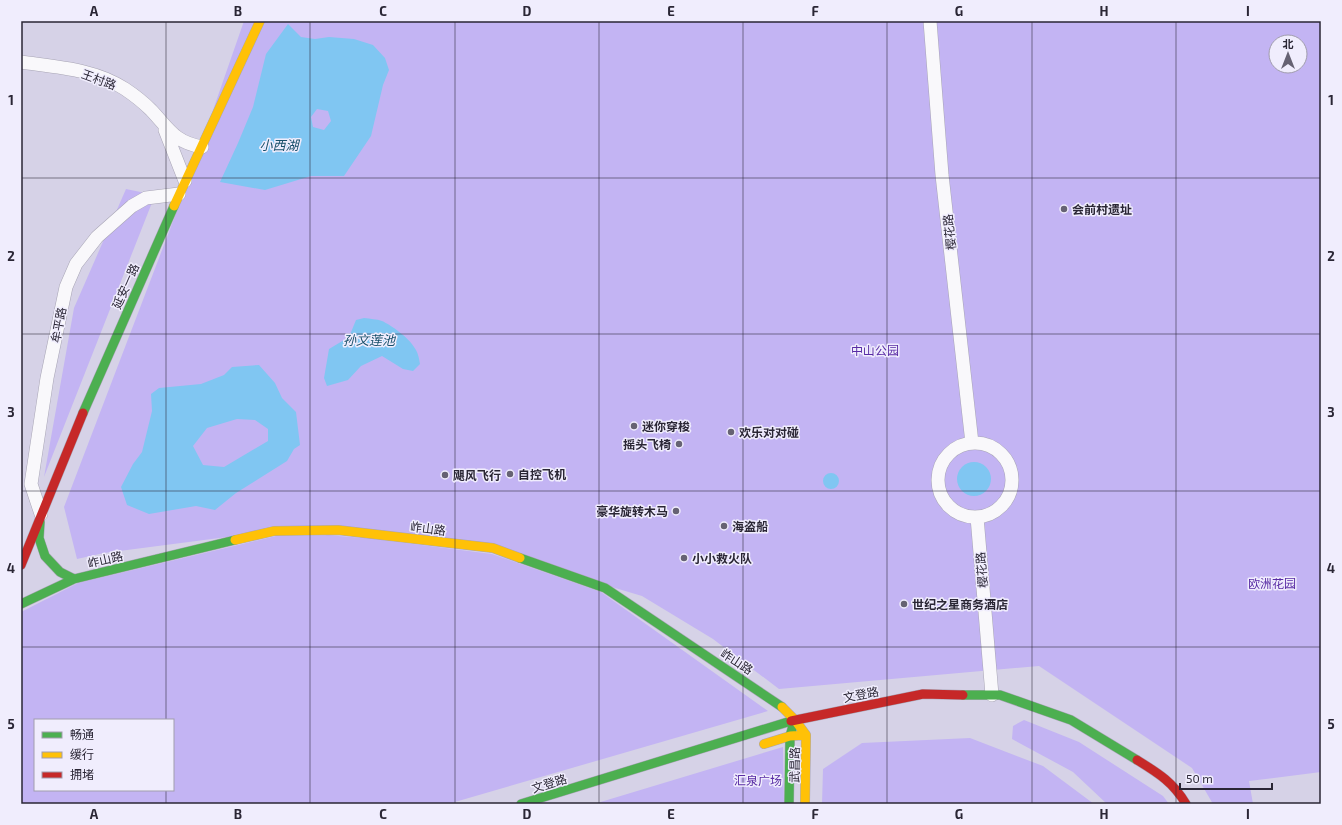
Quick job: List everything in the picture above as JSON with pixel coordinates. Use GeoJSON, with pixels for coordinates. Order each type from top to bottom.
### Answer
{"type":"FeatureCollection","features":[{"type":"Feature","properties":{"kind":"main road","name":"延安一路"},"geometry":{"type":"LineString","coordinates":[[21,565],[40,514],[99,376],[179,194],[260,21]]}},
{"type":"Feature","properties":{"kind":"main road"},"geometry":{"type":"LineString","coordinates":[[40,514],[39,538],[46,556],[60,572],[74,579]]}},
{"type":"Feature","properties":{"kind":"main road","name":"岞山路"},"geometry":{"type":"LineString","coordinates":[[21,604],[74,579],[274,531],[338,530],[493,548],[605,588],[779,704],[795,720]]}},
{"type":"Feature","properties":{"kind":"main road","name":"文登路"},"geometry":{"type":"LineString","coordinates":[[521,804],[795,720],[923,694],[1000,695],[1071,720],[1152,769],[1171,783],[1179,792],[1186,804]]}},
{"type":"Feature","properties":{"kind":"main road","name":"武昌路"},"geometry":{"type":"LineString","coordinates":[[795,720],[806,735],[806,804]]}},
{"type":"Feature","properties":{"kind":"main road","name":"武昌路"},"geometry":{"type":"LineString","coordinates":[[789,804],[790,736],[795,720]]}},
{"type":"Feature","properties":{"kind":"main road"},"geometry":{"type":"LineString","coordinates":[[752,747],[790,736],[806,735]]}},
{"type":"Feature","properties":{"kind":"street","name":"樱花路"},"geometry":{"type":"LineString","coordinates":[[930,21],[942,175],[972,443]]}},
{"type":"Feature","properties":{"kind":"street","name":"王村路"},"geometry":{"type":"LineString","coordinates":[[21,62],[68,68],[99,76],[123,88],[136,97],[151,110],[163,125],[183,142],[202,147]]}},
{"type":"Feature","properties":{"kind":"street","name":"王村路"},"geometry":{"type":"LineString","coordinates":[[163,125],[185,181]]}},
{"type":"Feature","properties":{"kind":"street","name":"牟平路"},"geometry":{"type":"LineString","coordinates":[[40,514],[31,484],[48,378],[66,287],[76,264],[97,237],[132,206],[146,198],[179,194]]}},
{"type":"Feature","properties":{"kind":"street"},"geometry":{"type":"LineString","coordinates":[[972,443],[984,444],[994,448],[1003,456],[1009,466],[1012,477],[1011,489],[1006,500],[999,508],[988,514],[977,517],[964,516],[953,510],[944,501],[939,489],[938,476],[941,464],[949,453],[959,446],[972,443]]}},
{"type":"Feature","properties":{"kind":"street","name":"樱花路"},"geometry":{"type":"LineString","coordinates":[[977,517],[992,695]]}},
{"type":"Feature","properties":{"kind":"green space","name":"中山公园"},"geometry":{"type":"Polygon","coordinates":[[[244,21],[1321,21],[1321,772],[1249,781],[1253,804],[1213,804],[1192,768],[1039,666],[779,689],[713,639],[642,596],[555,570],[493,548],[274,531],[104,553],[77,559],[64,507],[188,182],[244,21]]]}},
{"type":"Feature","properties":{"kind":"green space"},"geometry":{"type":"Polygon","coordinates":[[[126,189],[155,195],[44,477],[74,308],[126,189]]]}},
{"type":"Feature","properties":{"kind":"green space"},"geometry":{"type":"Polygon","coordinates":[[[343,535],[492,554],[601,592],[768,711],[448,804],[21,804],[21,612],[78,583],[276,536],[343,535]]]}},
{"type":"Feature","properties":{"kind":"green space"},"geometry":{"type":"Polygon","coordinates":[[[1024,720],[1079,742],[1163,796],[1169,804],[1107,804],[1073,772],[1012,739],[1013,726],[1024,720]]]}},
{"type":"Feature","properties":{"kind":"green space"},"geometry":{"type":"Polygon","coordinates":[[[970,738],[1043,766],[1094,804],[822,804],[823,769],[862,743],[970,738]]]}},
{"type":"Feature","properties":{"kind":"green space","name":"汇泉广场"},"geometry":{"type":"Polygon","coordinates":[[[783,747],[784,804],[594,804],[783,747]]]}},
{"type":"Feature","properties":{"kind":"water","name":"小西湖"},"geometry":{"type":"Polygon","coordinates":[[[288,24],[301,37],[315,39],[329,37],[354,39],[373,45],[385,58],[389,70],[383,85],[371,136],[344,176],[311,176],[265,190],[220,182],[253,107],[266,54],[288,24]],[[317,109],[311,117],[313,127],[324,130],[331,121],[328,111],[317,109]]]}},
{"type":"Feature","properties":{"kind":"water","name":"孙文莲池"},"geometry":{"type":"Polygon","coordinates":[[[364,318],[382,321],[400,332],[412,343],[418,355],[420,364],[413,371],[403,369],[382,356],[361,366],[348,380],[327,386],[324,378],[329,349],[349,337],[356,320],[364,318]]]}},
{"type":"Feature","properties":{"kind":"water"},"geometry":{"type":"Polygon","coordinates":[[[259,365],[275,383],[282,398],[296,412],[300,445],[294,449],[287,461],[236,493],[215,510],[196,506],[149,514],[127,505],[121,487],[133,464],[142,452],[152,411],[151,394],[159,388],[201,384],[224,375],[232,367],[259,365]],[[237,419],[207,428],[193,446],[203,465],[224,467],[268,441],[268,429],[255,420],[237,419]]]}},
{"type":"Feature","properties":{"kind":"water"},"geometry":{"type":"Polygon","coordinates":[[[971,462],[977,462],[986,467],[990,473],[990,485],[986,491],[977,496],[971,496],[962,491],[957,482],[957,476],[962,467],[971,462]]]}},
{"type":"Feature","properties":{"kind":"water"},"geometry":{"type":"Polygon","coordinates":[[[831,473],[837,475],[839,481],[837,487],[831,489],[825,487],[823,481],[825,475],[831,473]]]}},
{"type":"Feature","properties":{"kind":"traffic: fast"},"geometry":{"type":"LineString","coordinates":[[83,413],[174,206]]}},
{"type":"Feature","properties":{"kind":"traffic: fast"},"geometry":{"type":"LineString","coordinates":[[40,522],[39,538],[45,556],[60,572],[74,579]]}},
{"type":"Feature","properties":{"kind":"traffic: fast"},"geometry":{"type":"LineString","coordinates":[[21,604],[74,579],[235,540]]}},
{"type":"Feature","properties":{"kind":"traffic: fast"},"geometry":{"type":"LineString","coordinates":[[520,558],[605,588],[782,707]]}},
{"type":"Feature","properties":{"kind":"traffic: fast"},"geometry":{"type":"LineString","coordinates":[[963,695],[1000,695],[1071,720],[1137,760]]}},
{"type":"Feature","properties":{"kind":"traffic: fast"},"geometry":{"type":"LineString","coordinates":[[521,804],[791,721]]}},
{"type":"Feature","properties":{"kind":"traffic: fast"},"geometry":{"type":"LineString","coordinates":[[789,804],[790,736],[794,722]]}},
{"type":"Feature","properties":{"kind":"traffic: slow"},"geometry":{"type":"LineString","coordinates":[[174,206],[260,21]]}},
{"type":"Feature","properties":{"kind":"traffic: slow"},"geometry":{"type":"LineString","coordinates":[[235,540],[274,531],[338,530],[493,548],[520,558]]}},
{"type":"Feature","properties":{"kind":"traffic: slow"},"geometry":{"type":"LineString","coordinates":[[782,707],[795,720],[806,735],[805,804]]}},
{"type":"Feature","properties":{"kind":"traffic: slow"},"geometry":{"type":"LineString","coordinates":[[764,744],[790,736],[806,735]]}},
{"type":"Feature","properties":{"kind":"traffic: jam"},"geometry":{"type":"LineString","coordinates":[[21,565],[83,413]]}},
{"type":"Feature","properties":{"kind":"traffic: jam"},"geometry":{"type":"LineString","coordinates":[[791,721],[923,694],[963,695]]}},
{"type":"Feature","properties":{"kind":"traffic: jam"},"geometry":{"type":"LineString","coordinates":[[1137,760],[1170,784],[1186,804]]}},
{"type":"Feature","properties":{"kind":"place","name":"会前村遗址"},"geometry":{"type":"Point","coordinates":[1064,209]}},
{"type":"Feature","properties":{"kind":"place","name":"迷你穿梭"},"geometry":{"type":"Point","coordinates":[634,426]}},
{"type":"Feature","properties":{"kind":"place","name":"欢乐对对碰"},"geometry":{"type":"Point","coordinates":[731,432]}},
{"type":"Feature","properties":{"kind":"place","name":"摇头飞椅"},"geometry":{"type":"Point","coordinates":[679,444]}},
{"type":"Feature","properties":{"kind":"place","name":"自控飞机"},"geometry":{"type":"Point","coordinates":[510,474]}},
{"type":"Feature","properties":{"kind":"place","name":"飓风飞行"},"geometry":{"type":"Point","coordinates":[445,475]}},
{"type":"Feature","properties":{"kind":"place","name":"豪华旋转木马"},"geometry":{"type":"Point","coordinates":[676,511]}},
{"type":"Feature","properties":{"kind":"place","name":"海盗船"},"geometry":{"type":"Point","coordinates":[724,526]}},
{"type":"Feature","properties":{"kind":"place","name":"小小救火队"},"geometry":{"type":"Point","coordinates":[684,558]}},
{"type":"Feature","properties":{"kind":"place","name":"世纪之星商务酒店"},"geometry":{"type":"Point","coordinates":[904,604]}},
{"type":"Feature","properties":{"kind":"park label","name":"欧洲花园"},"geometry":{"type":"Point","coordinates":[1272,583]}}]}
